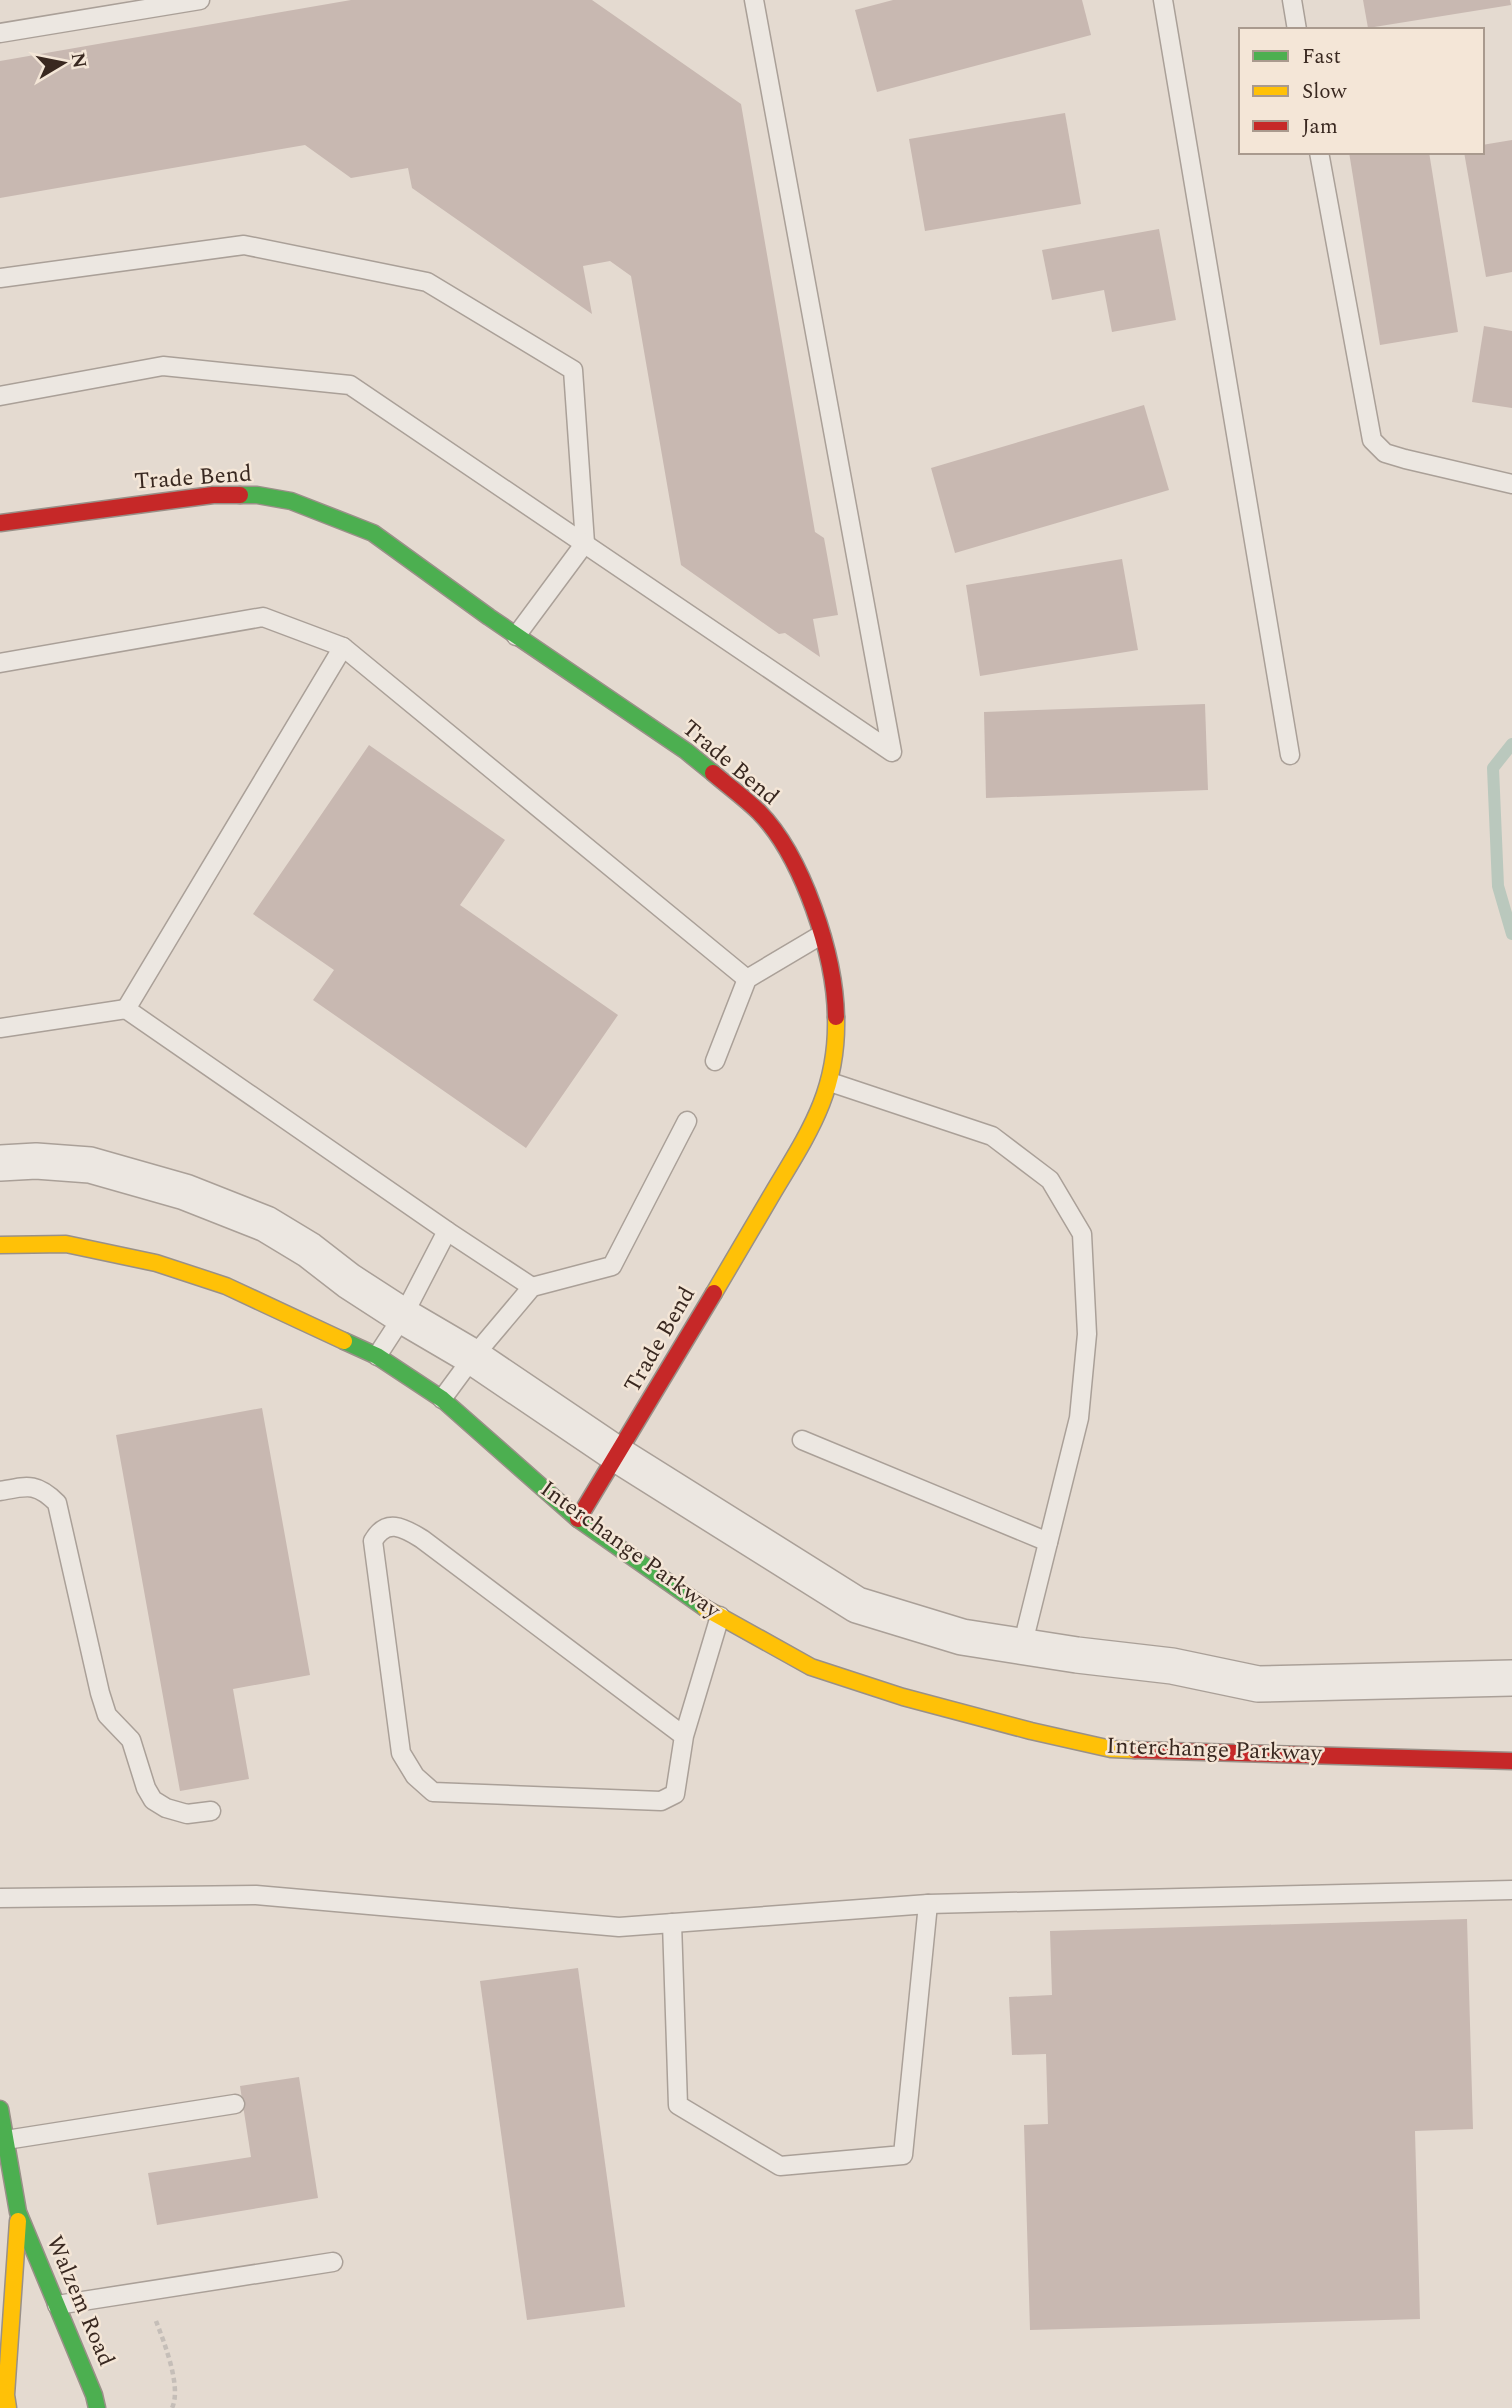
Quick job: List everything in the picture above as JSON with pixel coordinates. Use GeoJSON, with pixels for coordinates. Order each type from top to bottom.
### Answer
{"type":"FeatureCollection","features":[{"type":"Feature","properties":{"kind":"street","name":"Trade Bend"},"geometry":{"type":"LineString","coordinates":[[0,523],[213,495],[257,495],[291,501],[328,513],[373,533],[516,636],[686,751],[759,812],[779,838],[802,878],[830,963],[837,1042],[830,1082],[817,1119],[578,1519]]}},
{"type":"Feature","properties":{"kind":"street"},"geometry":{"type":"LineString","coordinates":[[0,1163],[36,1161],[90,1165],[186,1192],[266,1224],[309,1250],[349,1281],[402,1316],[473,1357],[618,1455],[857,1605],[962,1637],[1172,1666],[1258,1684],[1512,1678]]}},
{"type":"Feature","properties":{"kind":"street","name":"Interchange Parkway"},"geometry":{"type":"LineString","coordinates":[[0,1245],[66,1244],[156,1263],[226,1286],[377,1356],[442,1399],[578,1519],[699,1605],[811,1667],[903,1697],[1111,1749],[1512,1761]]}},
{"type":"Feature","properties":{"kind":"street","name":"Walzem Road"},"geometry":{"type":"LineString","coordinates":[[0,2109],[18,2212],[6,2395],[8,2408]]}},
{"type":"Feature","properties":{"kind":"street","name":"Walzem Road"},"geometry":{"type":"LineString","coordinates":[[18,2212],[98,2404]]}},
{"type":"Feature","properties":{"kind":"lane"},"geometry":{"type":"LineString","coordinates":[[0,33],[200,0]]}},
{"type":"Feature","properties":{"kind":"lane"},"geometry":{"type":"LineString","coordinates":[[0,396],[163,366],[350,385],[892,752],[754,0]]}},
{"type":"Feature","properties":{"kind":"lane"},"geometry":{"type":"LineString","coordinates":[[1163,0],[1290,755]]}},
{"type":"Feature","properties":{"kind":"lane"},"geometry":{"type":"LineString","coordinates":[[1292,0],[1297,28]]}},
{"type":"Feature","properties":{"kind":"lane"},"geometry":{"type":"LineString","coordinates":[[1319,154],[1372,440],[1385,453],[1512,484]]}},
{"type":"Feature","properties":{"kind":"lane"},"geometry":{"type":"LineString","coordinates":[[0,278],[244,245],[427,282],[573,370],[585,544],[516,636]]}},
{"type":"Feature","properties":{"kind":"lane"},"geometry":{"type":"LineString","coordinates":[[0,663],[263,617],[343,647],[747,979]]}},
{"type":"Feature","properties":{"kind":"lane"},"geometry":{"type":"LineString","coordinates":[[126,1009],[343,647]]}},
{"type":"Feature","properties":{"kind":"lane"},"geometry":{"type":"LineString","coordinates":[[715,1061],[747,979],[821,935]]}},
{"type":"Feature","properties":{"kind":"lane"},"geometry":{"type":"LineString","coordinates":[[0,1028],[126,1009],[532,1287]]}},
{"type":"Feature","properties":{"kind":"lane"},"geometry":{"type":"LineString","coordinates":[[830,1082],[992,1136],[1050,1180],[1082,1234],[1087,1334],[1079,1418],[1022,1647]]}},
{"type":"Feature","properties":{"kind":"lane"},"geometry":{"type":"LineString","coordinates":[[442,1399],[473,1357],[532,1287],[612,1266],[687,1121]]}},
{"type":"Feature","properties":{"kind":"lane"},"geometry":{"type":"LineString","coordinates":[[377,1356],[402,1316],[447,1231]]}},
{"type":"Feature","properties":{"kind":"lane"},"geometry":{"type":"LineString","coordinates":[[802,1440],[1048,1542]]}},
{"type":"Feature","properties":{"kind":"lane"},"geometry":{"type":"LineString","coordinates":[[0,1491],[26,1486],[45,1491],[57,1503],[107,1715],[131,1740],[146,1788],[153,1800],[166,1808],[187,1814],[211,1811]]}},
{"type":"Feature","properties":{"kind":"lane"},"geometry":{"type":"LineString","coordinates":[[684,1736],[422,1539],[406,1529],[390,1526],[379,1531],[373,1541],[401,1753],[415,1776],[433,1792],[662,1801],[675,1794],[684,1736],[720,1616]]}},
{"type":"Feature","properties":{"kind":"lane"},"geometry":{"type":"LineString","coordinates":[[0,1898],[256,1895],[619,1927],[929,1904],[1512,1890]]}},
{"type":"Feature","properties":{"kind":"lane"},"geometry":{"type":"LineString","coordinates":[[672,1923],[678,2105],[780,2166],[903,2155],[929,1904]]}},
{"type":"Feature","properties":{"kind":"lane"},"geometry":{"type":"LineString","coordinates":[[6,2140],[234,2104]]}},
{"type":"Feature","properties":{"kind":"lane"},"geometry":{"type":"LineString","coordinates":[[57,2305],[333,2262]]}},
{"type":"Feature","properties":{"kind":"path"},"geometry":{"type":"LineString","coordinates":[[153,2314],[167,2351],[174,2386],[172,2408]]}},
{"type":"Feature","properties":{"kind":"building"},"geometry":{"type":"Polygon","coordinates":[[[351,0],[592,0],[741,104],[815,532],[824,538],[838,615],[813,619],[820,657],[785,633],[779,634],[681,565],[631,276],[610,261],[583,266],[592,314],[412,188],[408,168],[351,178],[305,145],[0,198],[0,61],[351,0]]]}},
{"type":"Feature","properties":{"kind":"building"},"geometry":{"type":"Polygon","coordinates":[[[893,0],[1082,0],[1091,35],[877,92],[855,10],[893,0]]]}},
{"type":"Feature","properties":{"kind":"building"},"geometry":{"type":"Polygon","coordinates":[[[1363,0],[1510,0],[1511,5],[1368,28],[1363,0]]]}},
{"type":"Feature","properties":{"kind":"building"},"geometry":{"type":"Polygon","coordinates":[[[1065,113],[1081,204],[925,231],[909,139],[1065,113]]]}},
{"type":"Feature","properties":{"kind":"building"},"geometry":{"type":"Polygon","coordinates":[[[1512,140],[1512,272],[1486,277],[1464,154],[1484,154],[1484,145],[1512,140]]]}},
{"type":"Feature","properties":{"kind":"building"},"geometry":{"type":"Polygon","coordinates":[[[1349,154],[1429,154],[1458,332],[1380,345],[1349,154]]]}},
{"type":"Feature","properties":{"kind":"building"},"geometry":{"type":"Polygon","coordinates":[[[1159,229],[1176,320],[1112,332],[1104,290],[1052,300],[1042,250],[1159,229]]]}},
{"type":"Feature","properties":{"kind":"building"},"geometry":{"type":"Polygon","coordinates":[[[1484,326],[1512,331],[1512,408],[1472,402],[1484,326]]]}},
{"type":"Feature","properties":{"kind":"building"},"geometry":{"type":"Polygon","coordinates":[[[1144,405],[1169,490],[955,553],[931,468],[1144,405]]]}},
{"type":"Feature","properties":{"kind":"building"},"geometry":{"type":"Polygon","coordinates":[[[1122,559],[1138,650],[980,676],[966,585],[1122,559]]]}},
{"type":"Feature","properties":{"kind":"building"},"geometry":{"type":"Polygon","coordinates":[[[1205,704],[1208,790],[986,798],[984,712],[1205,704]]]}},
{"type":"Feature","properties":{"kind":"building"},"geometry":{"type":"Polygon","coordinates":[[[369,745],[505,840],[460,905],[618,1015],[526,1148],[313,1000],[334,970],[253,914],[369,745]]]}},
{"type":"Feature","properties":{"kind":"building"},"geometry":{"type":"Polygon","coordinates":[[[262,1408],[310,1675],[233,1689],[249,1779],[180,1791],[116,1435],[262,1408]]]}},
{"type":"Feature","properties":{"kind":"building"},"geometry":{"type":"Polygon","coordinates":[[[1467,1919],[1473,2129],[1415,2131],[1420,2319],[1030,2330],[1024,2125],[1048,2124],[1046,2054],[1012,2055],[1009,1997],[1052,1995],[1050,1931],[1467,1919]]]}},
{"type":"Feature","properties":{"kind":"building"},"geometry":{"type":"Polygon","coordinates":[[[578,1968],[625,2307],[527,2320],[480,1981],[578,1968]]]}},
{"type":"Feature","properties":{"kind":"building"},"geometry":{"type":"Polygon","coordinates":[[[299,2077],[318,2198],[157,2225],[148,2173],[251,2157],[240,2086],[299,2077]]]}},
{"type":"Feature","properties":{"kind":"waterway"},"geometry":{"type":"LineString","coordinates":[[1512,744],[1493,768],[1498,886],[1512,934]]}},
{"type":"Feature","properties":{"kind":"traffic: fast"},"geometry":{"type":"LineString","coordinates":[[240,495],[291,501],[373,533],[489,617],[686,751],[713,773]]}},
{"type":"Feature","properties":{"kind":"traffic: fast"},"geometry":{"type":"LineString","coordinates":[[344,1341],[377,1356],[442,1399],[578,1519],[705,1608]]}},
{"type":"Feature","properties":{"kind":"traffic: fast"},"geometry":{"type":"LineString","coordinates":[[0,2109],[18,2212],[97,2408]]}},
{"type":"Feature","properties":{"kind":"traffic: slow"},"geometry":{"type":"LineString","coordinates":[[714,1293],[799,1149],[819,1109],[832,1067],[836,1017]]}},
{"type":"Feature","properties":{"kind":"traffic: slow"},"geometry":{"type":"LineString","coordinates":[[0,1245],[66,1244],[156,1263],[226,1286],[344,1341]]}},
{"type":"Feature","properties":{"kind":"traffic: slow"},"geometry":{"type":"LineString","coordinates":[[705,1608],[811,1667],[903,1697],[1031,1731],[1111,1749],[1135,1750]]}},
{"type":"Feature","properties":{"kind":"traffic: slow"},"geometry":{"type":"LineString","coordinates":[[8,2408],[6,2395],[18,2221]]}},
{"type":"Feature","properties":{"kind":"traffic: jam"},"geometry":{"type":"LineString","coordinates":[[0,523],[213,495],[240,495]]}},
{"type":"Feature","properties":{"kind":"traffic: jam"},"geometry":{"type":"LineString","coordinates":[[713,773],[759,812],[789,854],[814,908],[823,937],[830,965],[836,1017]]}},
{"type":"Feature","properties":{"kind":"traffic: jam"},"geometry":{"type":"LineString","coordinates":[[578,1519],[714,1293]]}},
{"type":"Feature","properties":{"kind":"traffic: jam"},"geometry":{"type":"LineString","coordinates":[[1135,1750],[1512,1761]]}}]}
